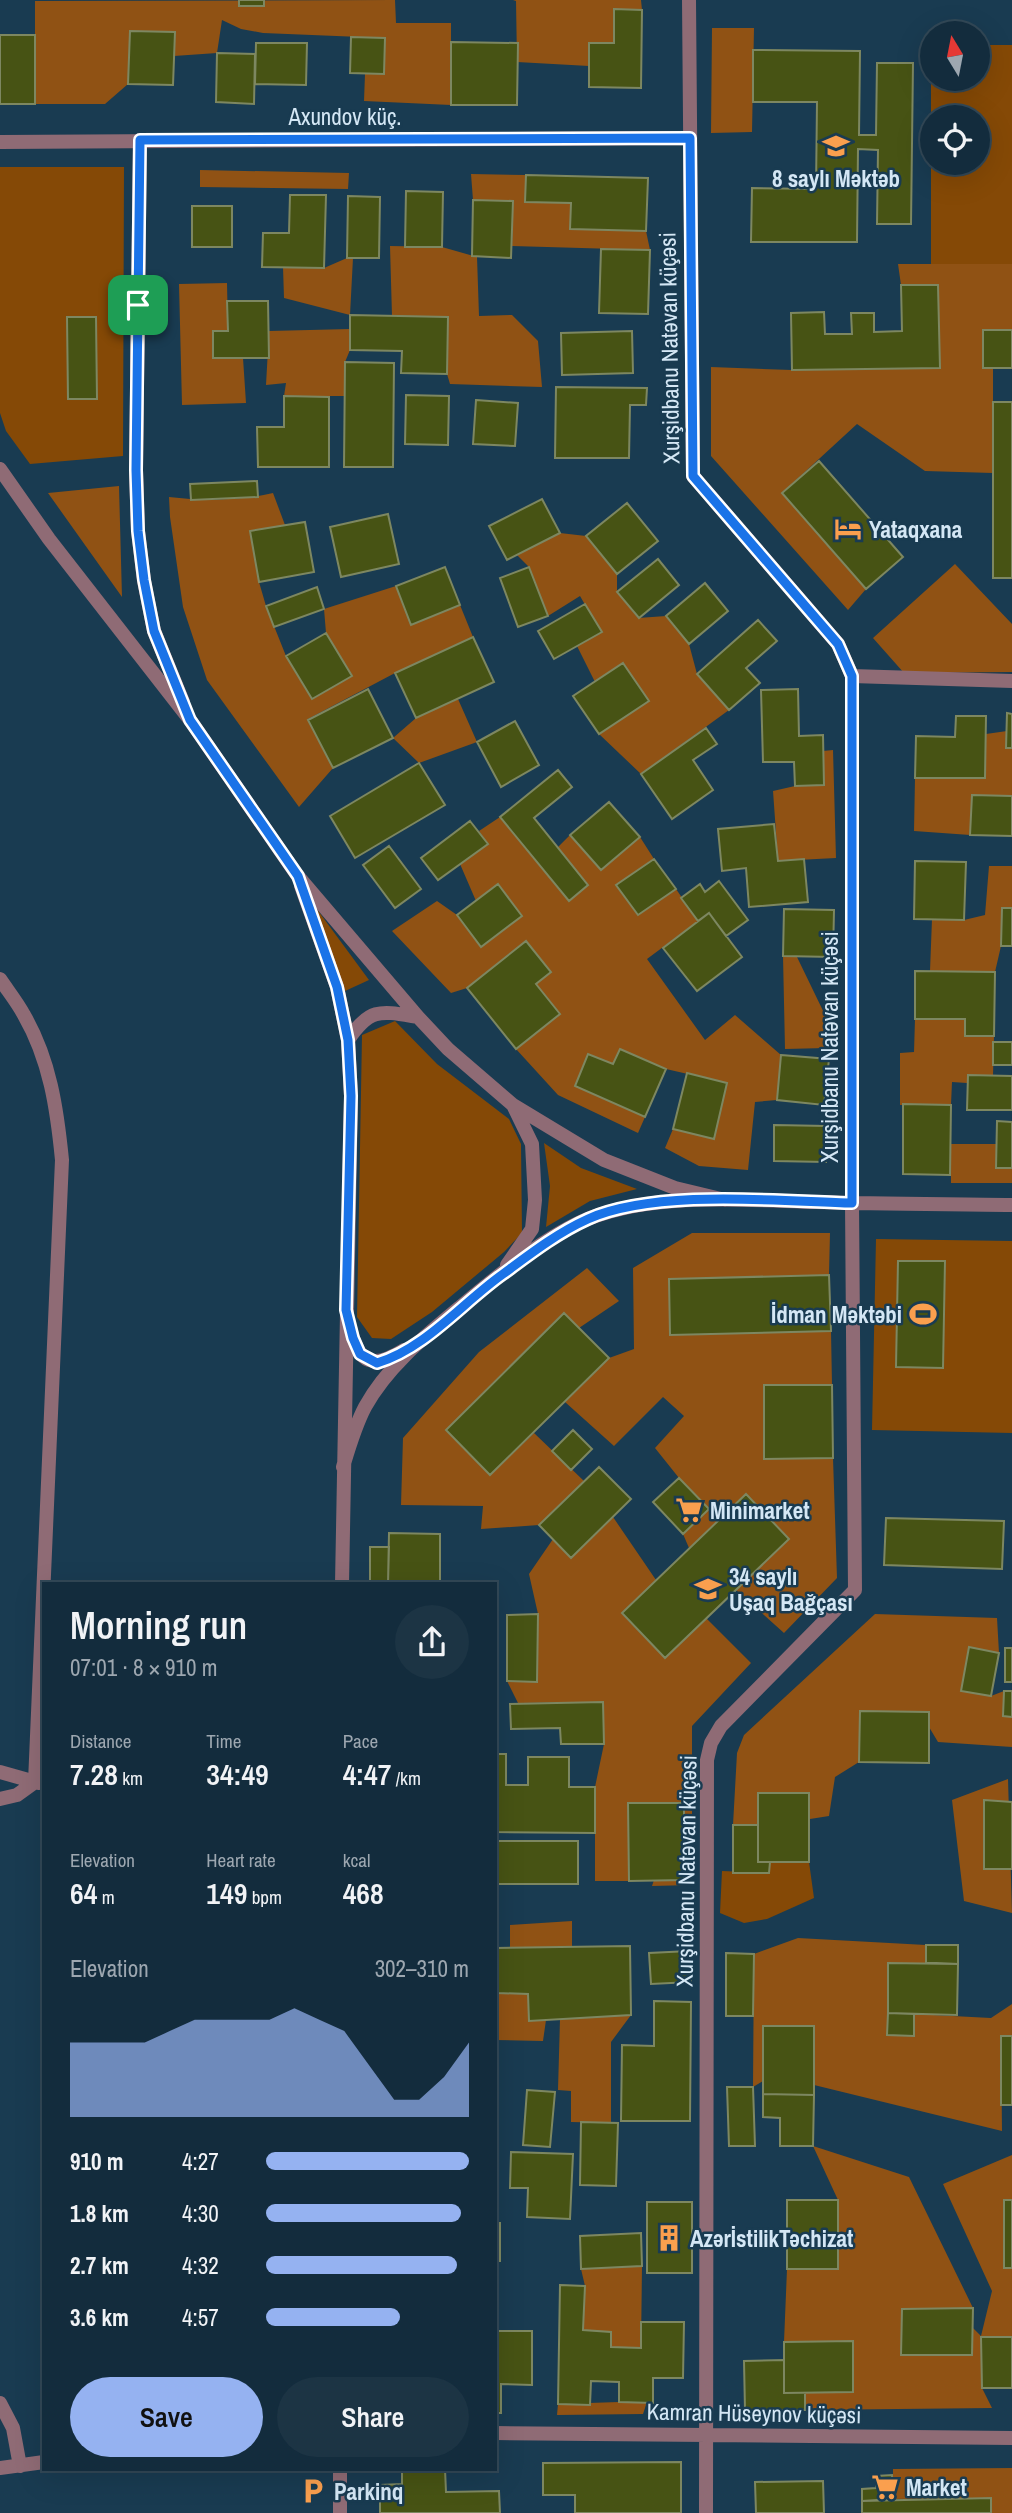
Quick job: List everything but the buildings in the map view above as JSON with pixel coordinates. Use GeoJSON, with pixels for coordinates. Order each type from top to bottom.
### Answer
{"type":"FeatureCollection","features":[{"type":"Feature","properties":{"kind":"street","name":"Xurşidbanu Natəvan küçəsi"},"geometry":{"type":"LineString","coordinates":[[689,0],[693,476],[838,644],[852,676],[852,1203],[856,1590],[721,1726],[711,1743],[707,1760],[706,2513]]}},
{"type":"Feature","properties":{"kind":"street","name":"Axundov küç."},"geometry":{"type":"LineString","coordinates":[[0,142],[690,138]]}},
{"type":"Feature","properties":{"kind":"street"},"geometry":{"type":"LineString","coordinates":[[140,140],[136,470],[138,531],[154,631],[190,720]]}},
{"type":"Feature","properties":{"kind":"street"},"geometry":{"type":"LineString","coordinates":[[0,469],[49,539],[190,720],[298,876],[418,1017],[468,1068],[513,1105],[604,1160],[675,1188],[725,1200]]}},
{"type":"Feature","properties":{"kind":"street"},"geometry":{"type":"LineString","coordinates":[[852,676],[1012,681]]}},
{"type":"Feature","properties":{"kind":"street"},"geometry":{"type":"LineString","coordinates":[[298,876],[337,987],[348,1040],[351,1096],[342,1582]]}},
{"type":"Feature","properties":{"kind":"street"},"geometry":{"type":"LineString","coordinates":[[0,979],[24,1015],[44,1059],[56,1106],[62,1160],[46,1582]]}},
{"type":"Feature","properties":{"kind":"street"},"geometry":{"type":"LineString","coordinates":[[348,1040],[361,1022],[372,1015],[390,1013],[418,1017]]}},
{"type":"Feature","properties":{"kind":"street"},"geometry":{"type":"LineString","coordinates":[[486,1286],[513,1258],[532,1229],[535,1162],[532,1144],[513,1105]]}},
{"type":"Feature","properties":{"kind":"street"},"geometry":{"type":"LineString","coordinates":[[343,1467],[356,1426],[376,1390],[420,1341],[486,1286],[555,1237],[588,1219],[621,1208],[654,1203],[725,1200],[1012,1205]]}},
{"type":"Feature","properties":{"kind":"street"},"geometry":{"type":"LineString","coordinates":[[346,1310],[360,1354],[368,1360],[377,1363],[390,1359],[420,1341]]}},
{"type":"Feature","properties":{"kind":"street"},"geometry":{"type":"LineString","coordinates":[[39,1783],[42,1702]]}},
{"type":"Feature","properties":{"kind":"street"},"geometry":{"type":"LineString","coordinates":[[0,1772],[39,1783]]}},
{"type":"Feature","properties":{"kind":"street"},"geometry":{"type":"LineString","coordinates":[[0,1799],[17,1795],[39,1783]]}},
{"type":"Feature","properties":{"kind":"street"},"geometry":{"type":"LineString","coordinates":[[0,2403],[13,2428],[20,2466]]}},
{"type":"Feature","properties":{"kind":"street","name":"Kamran Hüseynov küçəsi"},"geometry":{"type":"LineString","coordinates":[[497,2433],[1012,2438]]}},
{"type":"Feature","properties":{"kind":"street"},"geometry":{"type":"LineString","coordinates":[[0,2468],[42,2462]]}},
{"type":"Feature","properties":{"kind":"street"},"geometry":{"type":"LineString","coordinates":[[340,2471],[340,2513]]}},
{"type":"Feature","properties":{"kind":"shaded area"},"geometry":{"type":"Polygon","coordinates":[[[395,0],[396,23],[451,23],[451,105],[364,101],[365,74],[384,73],[385,38],[263,33],[241,29],[222,20],[217,53],[174,56],[174,32],[130,31],[128,84],[105,104],[35,104],[35,1],[395,0]]]}},
{"type":"Feature","properties":{"kind":"shaded area"},"geometry":{"type":"Polygon","coordinates":[[[513,0],[641,0],[642,10],[615,10],[614,43],[589,43],[589,66],[517,62],[516,1],[513,0]]]}},
{"type":"Feature","properties":{"kind":"shaded area"},"geometry":{"type":"Polygon","coordinates":[[[712,28],[754,28],[752,132],[711,133],[712,28]]]}},
{"type":"Feature","properties":{"kind":"shaded area"},"geometry":{"type":"Polygon","coordinates":[[[990,45],[1012,45],[1012,264],[931,264],[931,175],[990,175],[990,105],[931,105],[931,91],[990,91],[990,45]]]}},
{"type":"Feature","properties":{"kind":"shaded area"},"geometry":{"type":"Polygon","coordinates":[[[0,167],[124,167],[123,456],[30,464],[6,431],[0,413],[0,167]]]}},
{"type":"Feature","properties":{"kind":"shaded area"},"geometry":{"type":"Polygon","coordinates":[[[200,170],[349,173],[348,189],[200,187],[200,170]]]}},
{"type":"Feature","properties":{"kind":"shaded area"},"geometry":{"type":"Polygon","coordinates":[[[471,174],[526,175],[526,202],[571,203],[571,229],[646,231],[650,250],[512,246],[513,201],[473,200],[471,174]]]}},
{"type":"Feature","properties":{"kind":"shaded area"},"geometry":{"type":"Polygon","coordinates":[[[390,246],[442,247],[477,257],[479,316],[512,315],[538,341],[542,387],[450,384],[447,374],[448,317],[392,316],[390,246]]]}},
{"type":"Feature","properties":{"kind":"shaded area"},"geometry":{"type":"Polygon","coordinates":[[[353,258],[350,315],[284,298],[283,267],[324,268],[353,258]]]}},
{"type":"Feature","properties":{"kind":"shaded area"},"geometry":{"type":"Polygon","coordinates":[[[898,264],[1012,264],[1012,330],[983,331],[983,368],[993,368],[993,473],[925,471],[857,424],[782,493],[866,589],[848,610],[711,456],[711,367],[792,370],[939,368],[938,285],[901,285],[898,264]]]}},
{"type":"Feature","properties":{"kind":"shaded area"},"geometry":{"type":"Polygon","coordinates":[[[227,283],[228,331],[213,331],[213,358],[243,358],[246,403],[182,405],[179,284],[227,283]]]}},
{"type":"Feature","properties":{"kind":"shaded area"},"geometry":{"type":"Polygon","coordinates":[[[350,329],[350,350],[345,362],[345,396],[284,396],[286,383],[266,385],[269,331],[350,329]]]}},
{"type":"Feature","properties":{"kind":"shaded area"},"geometry":{"type":"Polygon","coordinates":[[[119,486],[122,597],[48,493],[119,486]]]}},
{"type":"Feature","properties":{"kind":"shaded area"},"geometry":{"type":"Polygon","coordinates":[[[273,493],[285,525],[250,532],[259,582],[286,656],[312,699],[352,675],[326,633],[324,609],[396,586],[411,625],[460,605],[473,637],[395,673],[308,719],[333,768],[299,807],[207,680],[183,607],[170,517],[169,497],[221,500],[273,493]]]}},
{"type":"Feature","properties":{"kind":"shaded area"},"geometry":{"type":"Polygon","coordinates":[[[560,533],[586,536],[617,574],[617,592],[638,618],[666,616],[689,644],[697,674],[729,710],[641,774],[599,734],[648,700],[623,663],[595,682],[577,646],[601,632],[580,596],[548,616],[529,567],[517,555],[560,533]]]}},
{"type":"Feature","properties":{"kind":"shaded area"},"geometry":{"type":"Polygon","coordinates":[[[955,564],[1012,624],[1012,672],[904,673],[873,638],[955,564]]]}},
{"type":"Feature","properties":{"kind":"shaded area"},"geometry":{"type":"Polygon","coordinates":[[[458,699],[477,742],[419,763],[393,738],[416,718],[458,699]]]}},
{"type":"Feature","properties":{"kind":"shaded area"},"geometry":{"type":"Polygon","coordinates":[[[1007,731],[1006,748],[1012,748],[1012,796],[972,795],[970,835],[914,831],[915,778],[985,778],[986,734],[1007,731]]]}},
{"type":"Feature","properties":{"kind":"shaded area"},"geometry":{"type":"Polygon","coordinates":[[[833,750],[836,858],[778,861],[773,791],[795,786],[824,785],[823,751],[833,750]]]}},
{"type":"Feature","properties":{"kind":"shaded area"},"geometry":{"type":"Polygon","coordinates":[[[500,817],[569,901],[588,885],[558,847],[570,835],[601,870],[640,837],[654,859],[617,885],[638,915],[676,889],[698,921],[647,959],[705,1040],[735,1015],[781,1055],[777,1100],[755,1102],[748,1170],[699,1166],[665,1148],[673,1129],[714,1138],[727,1083],[666,1069],[620,1049],[613,1064],[588,1054],[575,1086],[645,1117],[638,1133],[558,1095],[516,1049],[560,1014],[536,984],[551,972],[526,942],[467,988],[451,993],[392,931],[437,901],[457,915],[481,947],[522,916],[498,884],[476,901],[460,864],[487,843],[479,831],[500,817]]]}},
{"type":"Feature","properties":{"kind":"shaded area"},"geometry":{"type":"Polygon","coordinates":[[[989,866],[1012,866],[1012,908],[1002,908],[1001,946],[995,972],[930,971],[932,919],[964,920],[985,915],[989,866]]]}},
{"type":"Feature","properties":{"kind":"shaded area"},"geometry":{"type":"Polygon","coordinates":[[[316,908],[369,980],[345,991],[316,908]]]}},
{"type":"Feature","properties":{"kind":"shaded area"},"geometry":{"type":"Polygon","coordinates":[[[783,956],[797,957],[827,1019],[826,1048],[785,1049],[783,956]]]}},
{"type":"Feature","properties":{"kind":"shaded area"},"geometry":{"type":"Polygon","coordinates":[[[915,1019],[965,1019],[965,1036],[994,1036],[993,1076],[968,1075],[967,1083],[952,1082],[951,1105],[900,1105],[900,1053],[914,1052],[915,1019]]]}},
{"type":"Feature","properties":{"kind":"shaded area"},"geometry":{"type":"Polygon","coordinates":[[[395,1021],[437,1064],[509,1119],[521,1144],[522,1233],[504,1252],[432,1312],[391,1339],[372,1338],[357,1317],[362,1035],[395,1021]]]}},
{"type":"Feature","properties":{"kind":"shaded area"},"geometry":{"type":"Polygon","coordinates":[[[544,1143],[581,1168],[637,1189],[590,1201],[546,1227],[550,1186],[544,1143]]]}},
{"type":"Feature","properties":{"kind":"shaded area"},"geometry":{"type":"Polygon","coordinates":[[[951,1144],[996,1144],[996,1167],[1012,1168],[1012,1183],[951,1183],[951,1144]]]}},
{"type":"Feature","properties":{"kind":"shaded area"},"geometry":{"type":"Polygon","coordinates":[[[692,1233],[830,1233],[829,1275],[669,1280],[670,1334],[831,1331],[832,1385],[764,1385],[764,1458],[833,1458],[837,1578],[784,1633],[736,1590],[789,1539],[746,1494],[689,1548],[683,1534],[708,1509],[655,1448],[684,1416],[663,1397],[614,1446],[565,1402],[609,1358],[634,1349],[633,1268],[692,1233]]]}},
{"type":"Feature","properties":{"kind":"shaded area"},"geometry":{"type":"Polygon","coordinates":[[[876,1239],[1012,1241],[1012,1433],[872,1430],[876,1239]]]}},
{"type":"Feature","properties":{"kind":"shaded area"},"geometry":{"type":"Polygon","coordinates":[[[587,1268],[619,1301],[579,1328],[563,1313],[446,1430],[490,1475],[534,1433],[584,1481],[539,1525],[481,1529],[483,1506],[401,1505],[403,1438],[479,1352],[587,1268]]]}},
{"type":"Feature","properties":{"kind":"shaded area"},"geometry":{"type":"Polygon","coordinates":[[[613,1517],[656,1580],[622,1614],[665,1658],[706,1618],[751,1663],[692,1726],[692,1885],[652,1886],[654,1880],[684,1880],[683,1803],[628,1803],[629,1881],[595,1881],[595,1787],[604,1744],[603,1702],[518,1703],[507,1681],[537,1681],[538,1614],[529,1574],[553,1539],[571,1558],[613,1517]]]}},
{"type":"Feature","properties":{"kind":"shaded area"},"geometry":{"type":"Polygon","coordinates":[[[875,1614],[997,1618],[999,1653],[969,1647],[961,1690],[991,1696],[1004,1691],[1003,1716],[1012,1717],[1012,1747],[938,1742],[929,1727],[929,1712],[860,1711],[859,1762],[835,1777],[829,1816],[810,1819],[809,1793],[759,1793],[758,1825],[733,1825],[737,1753],[744,1735],[875,1614]]]}},
{"type":"Feature","properties":{"kind":"shaded area"},"geometry":{"type":"Polygon","coordinates":[[[1008,1779],[1012,1913],[964,1901],[952,1800],[1008,1779]]]}},
{"type":"Feature","properties":{"kind":"shaded area"},"geometry":{"type":"Polygon","coordinates":[[[770,1862],[809,1862],[814,1898],[767,1919],[744,1923],[720,1913],[722,1871],[769,1873],[770,1862]]]}},
{"type":"Feature","properties":{"kind":"shaded area"},"geometry":{"type":"Polygon","coordinates":[[[572,1921],[572,1948],[510,1948],[510,1925],[572,1921]]]}},
{"type":"Feature","properties":{"kind":"shaded area"},"geometry":{"type":"Polygon","coordinates":[[[798,1938],[926,1945],[926,1963],[888,1963],[887,2034],[914,2035],[914,2014],[991,2018],[1012,2004],[1012,2036],[1001,2037],[1002,2131],[814,2085],[814,2026],[763,2026],[763,2081],[753,2087],[754,1954],[798,1938]]]}},
{"type":"Feature","properties":{"kind":"shaded area"},"geometry":{"type":"Polygon","coordinates":[[[497,1993],[528,1994],[529,2021],[546,2020],[543,2041],[497,2040],[497,1993]]]}},
{"type":"Feature","properties":{"kind":"shaded area"},"geometry":{"type":"Polygon","coordinates":[[[631,2015],[611,2042],[611,2123],[571,2122],[571,2091],[558,2090],[560,2019],[631,2015]]]}},
{"type":"Feature","properties":{"kind":"shaded area"},"geometry":{"type":"Polygon","coordinates":[[[813,2146],[909,2177],[973,2308],[902,2309],[902,2355],[972,2355],[972,2327],[981,2336],[992,2291],[943,2184],[1012,2155],[1012,2200],[1004,2200],[1004,2268],[1012,2268],[1012,2337],[982,2337],[982,2388],[992,2408],[805,2410],[805,2393],[853,2392],[852,2341],[784,2342],[787,2269],[838,2269],[838,2200],[813,2146]]]}},
{"type":"Feature","properties":{"kind":"shaded area"},"geometry":{"type":"Polygon","coordinates":[[[642,2266],[641,2348],[611,2347],[611,2332],[583,2330],[585,2286],[581,2269],[642,2266]]]}},
{"type":"Feature","properties":{"kind":"shaded area"},"geometry":{"type":"Polygon","coordinates":[[[647,2402],[643,2414],[557,2415],[558,2404],[647,2402]]]}},
{"type":"Feature","properties":{"kind":"shaded area"},"geometry":{"type":"Polygon","coordinates":[[[1012,2468],[1012,2513],[991,2513],[990,2498],[893,2499],[893,2469],[1012,2468]]]}},
{"type":"Feature","properties":{"kind":"place","name":"8 saylı Məktəb"},"geometry":{"type":"Point","coordinates":[836,146]}},
{"type":"Feature","properties":{"kind":"place","name":"Yataqxana"},"geometry":{"type":"Point","coordinates":[848,529]}},
{"type":"Feature","properties":{"kind":"place","name":"İdman Məktəbi"},"geometry":{"type":"Point","coordinates":[923,1314]}},
{"type":"Feature","properties":{"kind":"place","name":"Minimarket"},"geometry":{"type":"Point","coordinates":[689,1510]}},
{"type":"Feature","properties":{"kind":"place","name":"34 saylı Uşaq Bağçası"},"geometry":{"type":"Point","coordinates":[708,1589]}},
{"type":"Feature","properties":{"kind":"place","name":"AzərİstilikTəchizat"},"geometry":{"type":"Point","coordinates":[669,2238]}},
{"type":"Feature","properties":{"kind":"place","name":"Market"},"geometry":{"type":"Point","coordinates":[885,2487]}},
{"type":"Feature","properties":{"kind":"place","name":"Parkinq"},"geometry":{"type":"Point","coordinates":[313,2491]}},
{"type":"Feature","properties":{"kind":"route"},"geometry":{"type":"LineString","coordinates":[[690,138],[693,476],[838,644],[852,676],[852,1203],[725,1200],[654,1203],[621,1208],[588,1219],[555,1237],[486,1286],[420,1341],[390,1359],[377,1363],[360,1354],[346,1310],[351,1096],[348,1040],[337,987],[298,876],[190,720],[154,631],[138,531],[138,305],[140,140],[690,138]]}}]}
